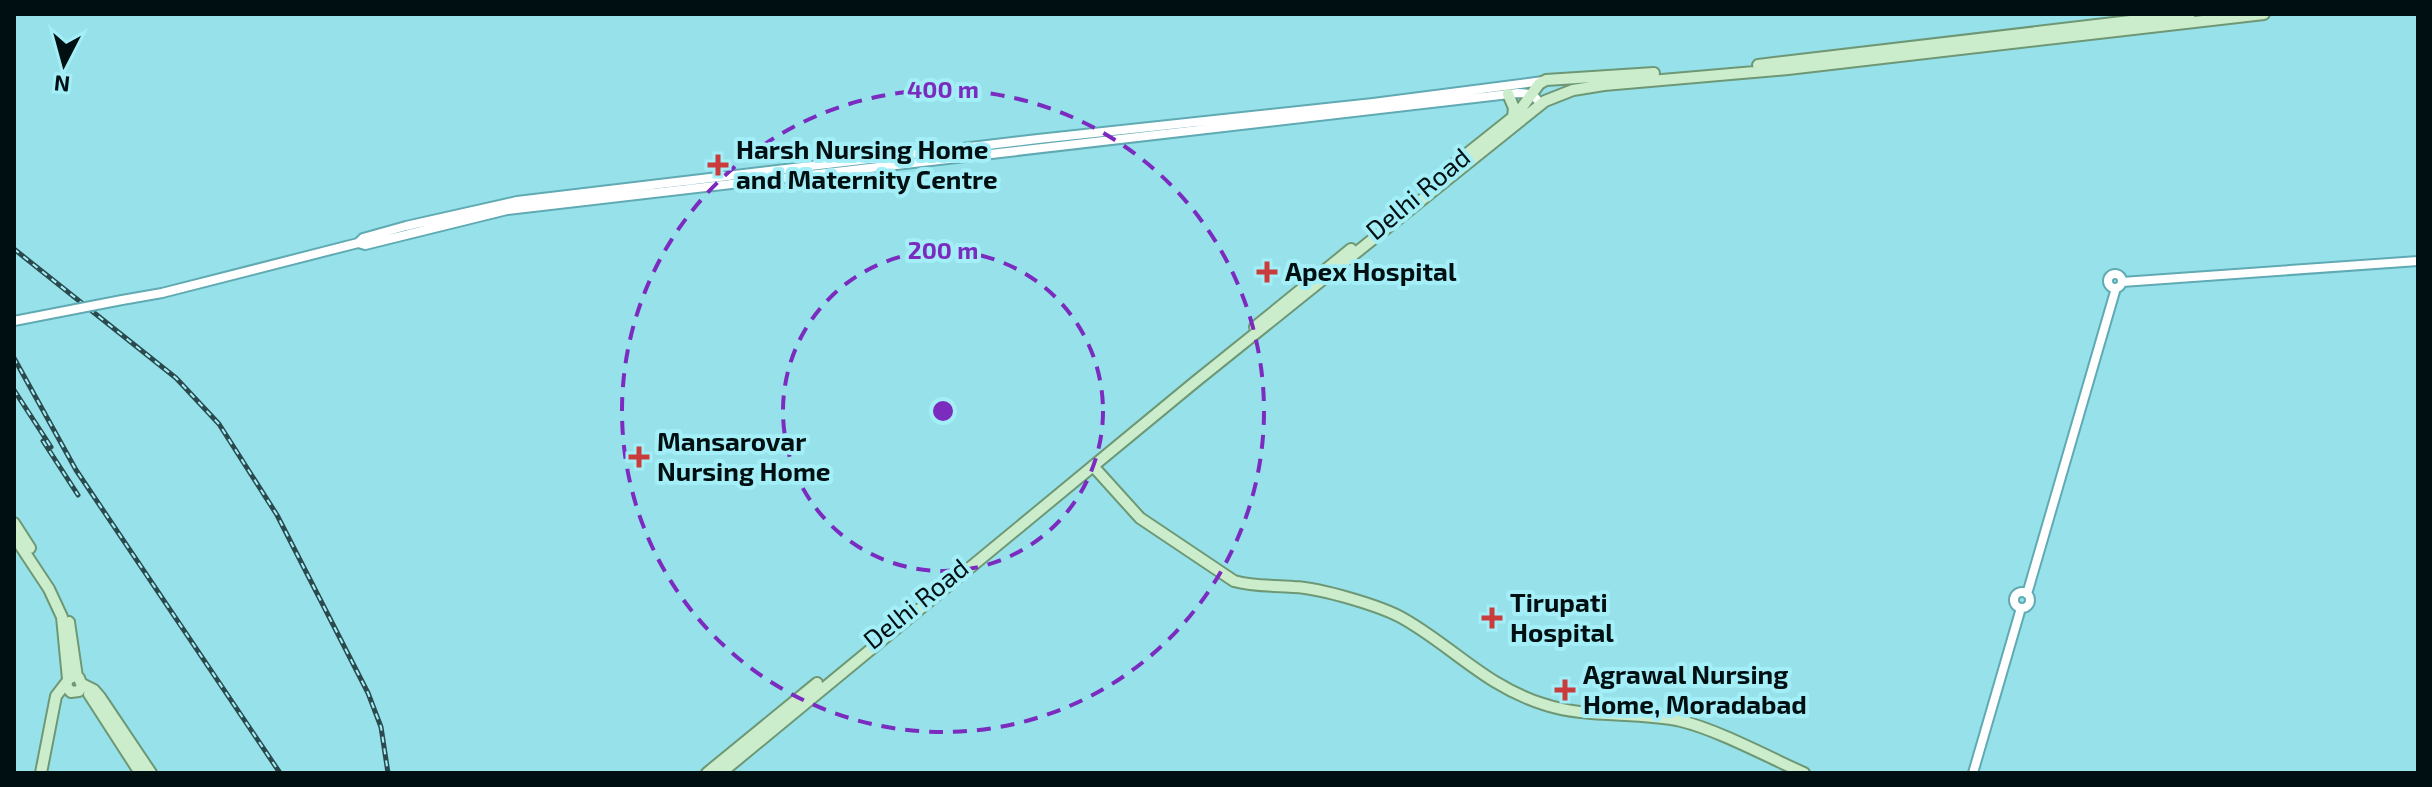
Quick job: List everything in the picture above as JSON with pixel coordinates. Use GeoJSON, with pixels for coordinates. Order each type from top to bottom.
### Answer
{"type":"FeatureCollection","features":[{"type":"Feature","properties":{"kind":"main road"},"geometry":{"type":"LineString","coordinates":[[1544,81],[1735,67],[2190,14]]}},
{"type":"Feature","properties":{"kind":"main road"},"geometry":{"type":"LineString","coordinates":[[721,773],[1093,466],[1541,104],[1570,91],[1604,85],[1785,69],[2264,14]]}},
{"type":"Feature","properties":{"kind":"main road"},"geometry":{"type":"LineString","coordinates":[[1567,79],[1570,91]]}},
{"type":"Feature","properties":{"kind":"main road","name":"Delhi Road"},"geometry":{"type":"LineString","coordinates":[[707,773],[1513,117],[1544,81]]}},
{"type":"Feature","properties":{"kind":"main road"},"geometry":{"type":"LineString","coordinates":[[1508,94],[1514,108],[1513,117]]}},
{"type":"Feature","properties":{"kind":"main road"},"geometry":{"type":"LineString","coordinates":[[1093,466],[1140,518],[1234,581],[1252,586],[1295,586],[1336,594],[1403,618],[1492,682],[1544,705],[1599,715],[1658,717],[1683,722],[1804,773]]}},
{"type":"Feature","properties":{"kind":"main road"},"geometry":{"type":"LineString","coordinates":[[14,523],[66,608],[73,684],[60,708],[44,773]]}},
{"type":"Feature","properties":{"kind":"main road"},"geometry":{"type":"LineString","coordinates":[[14,536],[49,589],[62,617],[73,684],[97,703],[140,773]]}},
{"type":"Feature","properties":{"kind":"main road"},"geometry":{"type":"LineString","coordinates":[[73,684],[94,690],[151,773]]}},
{"type":"Feature","properties":{"kind":"street"},"geometry":{"type":"LineString","coordinates":[[14,321],[162,293],[358,243],[365,245],[507,210],[1544,81]]}},
{"type":"Feature","properties":{"kind":"street"},"geometry":{"type":"LineString","coordinates":[[742,179],[1508,94],[1532,94],[1541,104]]}},
{"type":"Feature","properties":{"kind":"street"},"geometry":{"type":"LineString","coordinates":[[1973,773],[2021,608],[2016,606],[2014,599],[2018,593],[2025,593],[2116,285],[2418,261]]}},
{"type":"Feature","properties":{"kind":"railway"},"geometry":{"type":"LineString","coordinates":[[14,249],[176,378],[219,424],[277,515],[368,693],[381,727],[388,773]]}},
{"type":"Feature","properties":{"kind":"railway"},"geometry":{"type":"LineString","coordinates":[[14,358],[76,470],[280,773]]}},
{"type":"Feature","properties":{"kind":"railway"},"geometry":{"type":"LineString","coordinates":[[14,390],[51,447]]}},
{"type":"Feature","properties":{"kind":"railway"},"geometry":{"type":"LineString","coordinates":[[43,441],[78,495]]}},
{"type":"Feature","properties":{"kind":"place","name":"Harsh Nursing Home and Maternity Centre"},"geometry":{"type":"Point","coordinates":[718,165]}},
{"type":"Feature","properties":{"kind":"place","name":"Apex Hospital"},"geometry":{"type":"Point","coordinates":[1267,272]}},
{"type":"Feature","properties":{"kind":"place","name":"Mansarovar Nursing Home"},"geometry":{"type":"Point","coordinates":[639,457]}},
{"type":"Feature","properties":{"kind":"place","name":"Tirupati Hospital"},"geometry":{"type":"Point","coordinates":[1492,618]}},
{"type":"Feature","properties":{"kind":"place","name":"Agrawal Nursing Home, Moradabad"},"geometry":{"type":"Point","coordinates":[1565,690]}}]}
